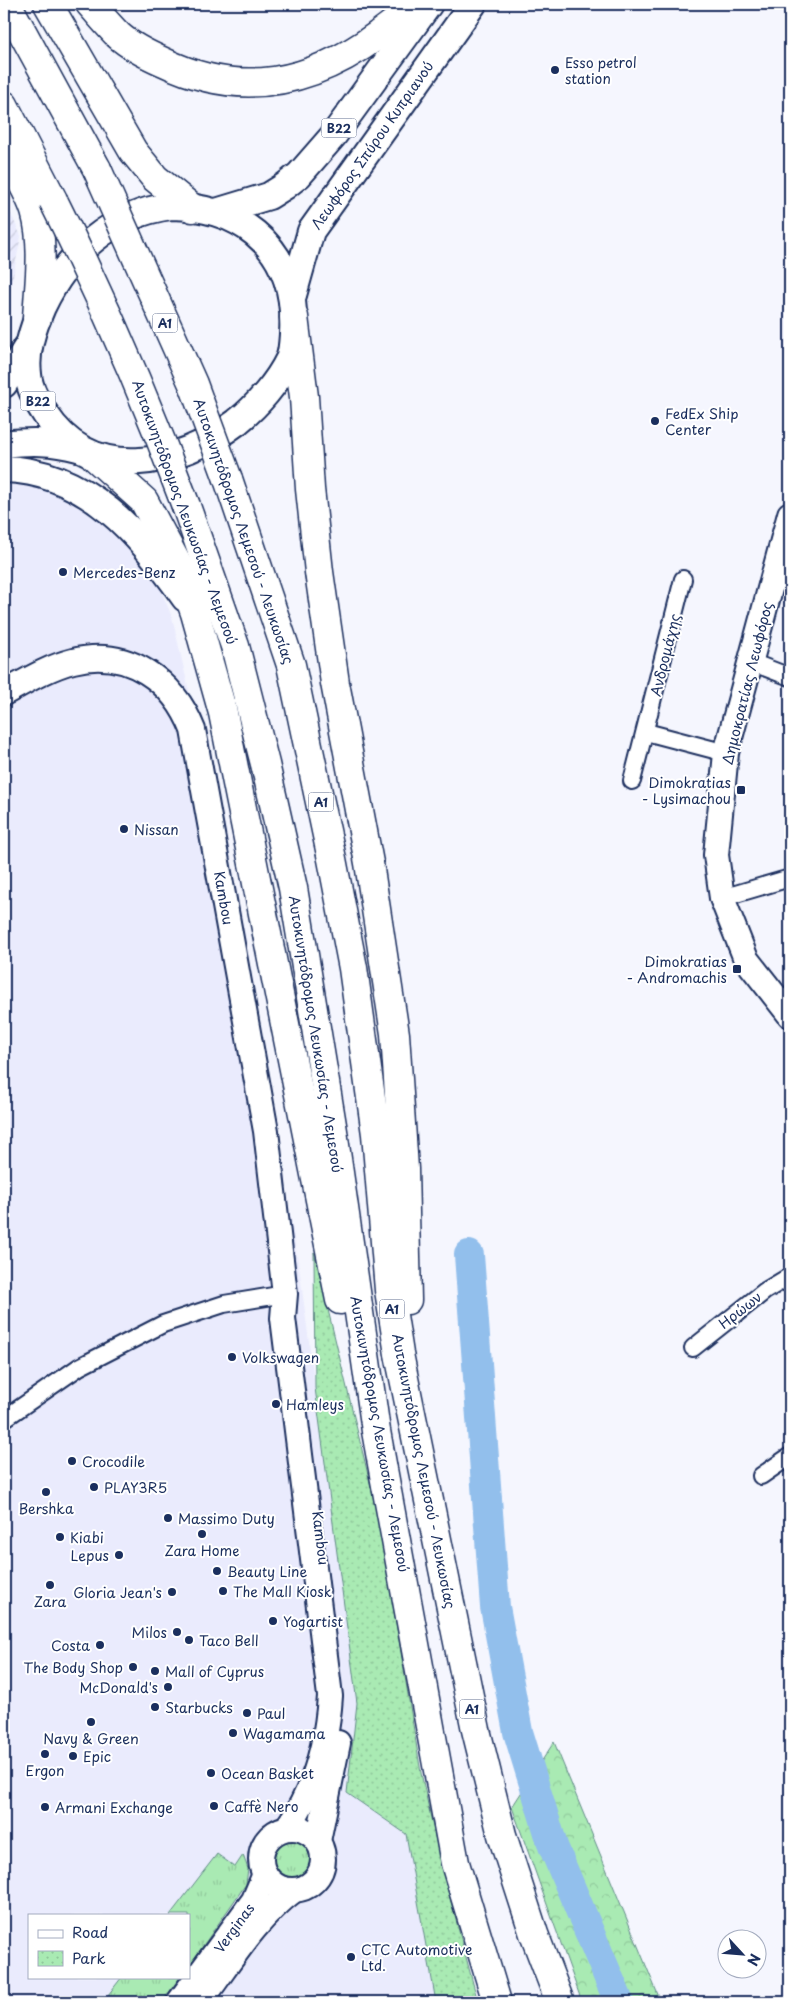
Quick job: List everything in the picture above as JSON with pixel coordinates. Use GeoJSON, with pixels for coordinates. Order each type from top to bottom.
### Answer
{"type":"FeatureCollection","features":[{"type":"Feature","properties":{"kind":"highway","name":"Αυτοκινητόδρομος Λεμεσού - Λευκωσίας"},"geometry":{"type":"LineString","coordinates":[[7,4],[97,169],[193,384],[228,479],[290,665],[332,859],[353,968],[376,1134],[389,1290],[424,1481],[476,1730],[502,1834],[534,1934],[560,2002]]}},
{"type":"Feature","properties":{"kind":"highway"},"geometry":{"type":"LineString","coordinates":[[48,4],[133,151],[155,178],[204,210]]}},
{"type":"Feature","properties":{"kind":"highway"},"geometry":{"type":"LineString","coordinates":[[90,4],[119,35],[146,54],[179,70],[211,80],[249,83],[287,80],[317,70],[367,43],[406,14],[416,4]]}},
{"type":"Feature","properties":{"kind":"highway","name":"Αυτοκινητόδρομος Λευκωσίας - Λεμεσού"},"geometry":{"type":"LineString","coordinates":[[4,105],[53,200],[108,314],[150,409],[235,646],[265,764],[293,888],[334,1141],[376,1431],[455,1863],[497,2002]]}},
{"type":"Feature","properties":{"kind":"highway"},"geometry":{"type":"LineString","coordinates":[[4,150],[28,193],[35,213],[40,262],[34,327]]}},
{"type":"Feature","properties":{"kind":"highway"},"geometry":{"type":"LineString","coordinates":[[293,306],[304,397],[310,489],[322,591],[335,683],[386,962],[395,1034],[404,1169],[407,1297],[424,1481]]}},
{"type":"Feature","properties":{"kind":"highway"},"geometry":{"type":"LineString","coordinates":[[88,453],[144,501],[178,565],[196,613],[224,723],[339,1294],[376,1431]]}},
{"type":"Feature","properties":{"kind":"main road","name":"B22"},"geometry":{"type":"LineString","coordinates":[[204,210],[268,196],[299,175],[333,136],[429,4]]}},
{"type":"Feature","properties":{"kind":"main road","name":"Λεωφόρος Σπύρου Κυπριανού"},"geometry":{"type":"LineString","coordinates":[[293,306],[310,231],[472,4]]}},
{"type":"Feature","properties":{"kind":"main road","name":"B22"},"geometry":{"type":"LineString","coordinates":[[4,384],[19,362],[50,291],[68,263],[106,230],[134,216],[157,208],[171,206],[204,210],[249,228],[262,238],[282,264],[293,306],[290,358],[269,389],[243,417],[218,436],[173,456],[128,462],[88,453],[57,442],[4,444]]}},
{"type":"Feature","properties":{"kind":"main road","name":"B22"},"geometry":{"type":"LineString","coordinates":[[34,327],[27,360],[28,376],[33,393],[55,428],[88,453]]}},
{"type":"Feature","properties":{"kind":"main road"},"geometry":{"type":"LineString","coordinates":[[4,470],[30,472],[54,477],[100,502],[115,514],[154,556],[196,613]]}},
{"type":"Feature","properties":{"kind":"street","name":"Δημοκρατίας Λεωφόρος"},"geometry":{"type":"LineString","coordinates":[[790,514],[726,753],[716,855],[722,898],[746,959],[790,1015]]}},
{"type":"Feature","properties":{"kind":"street","name":"Ανδρομάχης"},"geometry":{"type":"LineString","coordinates":[[632,781],[646,732],[683,579]]}},
{"type":"Feature","properties":{"kind":"street","name":"Kambou"},"geometry":{"type":"LineString","coordinates":[[4,693],[54,667],[73,661],[93,658],[111,659],[142,668],[168,687],[186,712],[193,730],[264,1121],[285,1294],[284,1318],[320,1601],[330,1696],[328,1726],[313,1783],[298,1813],[287,1828]]}},
{"type":"Feature","properties":{"kind":"street"},"geometry":{"type":"LineString","coordinates":[[751,662],[790,677]]}},
{"type":"Feature","properties":{"kind":"street"},"geometry":{"type":"LineString","coordinates":[[646,732],[726,753]]}},
{"type":"Feature","properties":{"kind":"street"},"geometry":{"type":"LineString","coordinates":[[722,898],[790,878]]}},
{"type":"Feature","properties":{"kind":"street","name":"Ηρώων"},"geometry":{"type":"LineString","coordinates":[[693,1348],[765,1291],[790,1276]]}},
{"type":"Feature","properties":{"kind":"street"},"geometry":{"type":"LineString","coordinates":[[4,1419],[79,1367],[163,1324],[224,1304],[285,1294]]}},
{"type":"Feature","properties":{"kind":"street","name":"Kambou"},"geometry":{"type":"LineString","coordinates":[[285,1294],[294,1322],[339,1688],[341,1725],[318,1841]]}},
{"type":"Feature","properties":{"kind":"street"},"geometry":{"type":"LineString","coordinates":[[761,1476],[790,1456]]}},
{"type":"Feature","properties":{"kind":"street"},"geometry":{"type":"LineString","coordinates":[[287,1828],[299,1828],[310,1833],[318,1841],[323,1853],[323,1866],[317,1878],[307,1887],[294,1890],[282,1889],[272,1883],[265,1874],[261,1854],[265,1844],[272,1835],[287,1828]]}},
{"type":"Feature","properties":{"kind":"street","name":"Verginas"},"geometry":{"type":"LineString","coordinates":[[179,2002],[254,1900],[265,1874]]}},
{"type":"Feature","properties":{"kind":"street","name":"Verginas"},"geometry":{"type":"LineString","coordinates":[[200,2002],[258,1924],[277,1902],[294,1890]]}},
{"type":"Feature","properties":{"kind":"shaded area"},"geometry":{"type":"Polygon","coordinates":[[[4,199],[21,236],[9,296],[4,307],[4,199]]]}},
{"type":"Feature","properties":{"kind":"shaded area"},"geometry":{"type":"Polygon","coordinates":[[[38,472],[134,525],[172,617],[244,929],[300,1274],[357,1703],[347,1793],[406,1834],[436,2002],[4,2002],[4,477],[38,472]]]}},
{"type":"Feature","properties":{"kind":"green space"},"geometry":{"type":"Polygon","coordinates":[[[314,1252],[379,1520],[421,1773],[442,1868],[478,2002],[436,2002],[406,1834],[347,1793],[357,1703],[315,1388],[314,1252]]]}},
{"type":"Feature","properties":{"kind":"green space"},"geometry":{"type":"Polygon","coordinates":[[[554,1742],[661,2002],[582,2002],[512,1807],[554,1742]]]}},
{"type":"Feature","properties":{"kind":"green space"},"geometry":{"type":"Polygon","coordinates":[[[291,1838],[303,1842],[309,1848],[313,1860],[309,1872],[303,1878],[291,1882],[279,1878],[273,1872],[269,1860],[273,1848],[279,1842],[291,1838]]]}},
{"type":"Feature","properties":{"kind":"green space"},"geometry":{"type":"Polygon","coordinates":[[[217,1854],[235,1867],[243,1855],[248,1869],[246,1884],[190,1965],[190,1914],[171,1914],[217,1854]]]}},
{"type":"Feature","properties":{"kind":"green space"},"geometry":{"type":"Polygon","coordinates":[[[121,1978],[179,1978],[162,2002],[118,2002],[108,1995],[121,1978]]]}},
{"type":"Feature","properties":{"kind":"waterway"},"geometry":{"type":"LineString","coordinates":[[469,1255],[495,1607],[518,1732],[553,1846],[619,2002]]}},
{"type":"Feature","properties":{"kind":"place","name":"Esso petrol station"},"geometry":{"type":"Point","coordinates":[555,70]}},
{"type":"Feature","properties":{"kind":"place","name":"FedEx Ship Center"},"geometry":{"type":"Point","coordinates":[655,421]}},
{"type":"Feature","properties":{"kind":"place","name":"Mercedes-Benz"},"geometry":{"type":"Point","coordinates":[63,572]}},
{"type":"Feature","properties":{"kind":"place","name":"Dimokratias - Lysimachou"},"geometry":{"type":"Point","coordinates":[741,790]}},
{"type":"Feature","properties":{"kind":"place","name":"Nissan"},"geometry":{"type":"Point","coordinates":[124,829]}},
{"type":"Feature","properties":{"kind":"place","name":"Dimokratias - Andromachis"},"geometry":{"type":"Point","coordinates":[737,969]}},
{"type":"Feature","properties":{"kind":"place","name":"Volkswagen"},"geometry":{"type":"Point","coordinates":[232,1357]}},
{"type":"Feature","properties":{"kind":"place","name":"Hamleys"},"geometry":{"type":"Point","coordinates":[276,1404]}},
{"type":"Feature","properties":{"kind":"place","name":"Crocodile"},"geometry":{"type":"Point","coordinates":[72,1461]}},
{"type":"Feature","properties":{"kind":"place","name":"PLAY3R5"},"geometry":{"type":"Point","coordinates":[94,1487]}},
{"type":"Feature","properties":{"kind":"place","name":"Bershka"},"geometry":{"type":"Point","coordinates":[46,1492]}},
{"type":"Feature","properties":{"kind":"place","name":"Massimo Duty"},"geometry":{"type":"Point","coordinates":[168,1518]}},
{"type":"Feature","properties":{"kind":"place","name":"Zara Home"},"geometry":{"type":"Point","coordinates":[202,1534]}},
{"type":"Feature","properties":{"kind":"place","name":"Kiabi"},"geometry":{"type":"Point","coordinates":[60,1537]}},
{"type":"Feature","properties":{"kind":"place","name":"Lepus"},"geometry":{"type":"Point","coordinates":[119,1555]}},
{"type":"Feature","properties":{"kind":"place","name":"Beauty Line"},"geometry":{"type":"Point","coordinates":[217,1571]}},
{"type":"Feature","properties":{"kind":"place","name":"Zara"},"geometry":{"type":"Point","coordinates":[50,1585]}},
{"type":"Feature","properties":{"kind":"place","name":"The Mall Kiosk"},"geometry":{"type":"Point","coordinates":[223,1591]}},
{"type":"Feature","properties":{"kind":"place","name":"Gloria Jean's"},"geometry":{"type":"Point","coordinates":[172,1592]}},
{"type":"Feature","properties":{"kind":"place","name":"Yogartist"},"geometry":{"type":"Point","coordinates":[273,1621]}},
{"type":"Feature","properties":{"kind":"place","name":"Milos"},"geometry":{"type":"Point","coordinates":[177,1632]}},
{"type":"Feature","properties":{"kind":"place","name":"Taco Bell"},"geometry":{"type":"Point","coordinates":[189,1640]}},
{"type":"Feature","properties":{"kind":"place","name":"Costa"},"geometry":{"type":"Point","coordinates":[100,1645]}},
{"type":"Feature","properties":{"kind":"place","name":"The Body Shop"},"geometry":{"type":"Point","coordinates":[133,1667]}},
{"type":"Feature","properties":{"kind":"place","name":"Mall of Cyprus"},"geometry":{"type":"Point","coordinates":[155,1671]}},
{"type":"Feature","properties":{"kind":"place","name":"McDonald's"},"geometry":{"type":"Point","coordinates":[168,1687]}},
{"type":"Feature","properties":{"kind":"place","name":"Starbucks"},"geometry":{"type":"Point","coordinates":[155,1707]}},
{"type":"Feature","properties":{"kind":"place","name":"Paul"},"geometry":{"type":"Point","coordinates":[247,1713]}},
{"type":"Feature","properties":{"kind":"place","name":"Navy & Green"},"geometry":{"type":"Point","coordinates":[91,1722]}},
{"type":"Feature","properties":{"kind":"place","name":"Wagamama"},"geometry":{"type":"Point","coordinates":[233,1733]}},
{"type":"Feature","properties":{"kind":"place","name":"Ergon"},"geometry":{"type":"Point","coordinates":[45,1754]}},
{"type":"Feature","properties":{"kind":"place","name":"Epic"},"geometry":{"type":"Point","coordinates":[73,1756]}},
{"type":"Feature","properties":{"kind":"place","name":"Ocean Basket"},"geometry":{"type":"Point","coordinates":[211,1773]}},
{"type":"Feature","properties":{"kind":"place","name":"Caffè Nero"},"geometry":{"type":"Point","coordinates":[214,1806]}},
{"type":"Feature","properties":{"kind":"place","name":"Armani Exchange"},"geometry":{"type":"Point","coordinates":[45,1807]}},
{"type":"Feature","properties":{"kind":"place","name":"CTC Automotive Ltd."},"geometry":{"type":"Point","coordinates":[351,1957]}}]}
